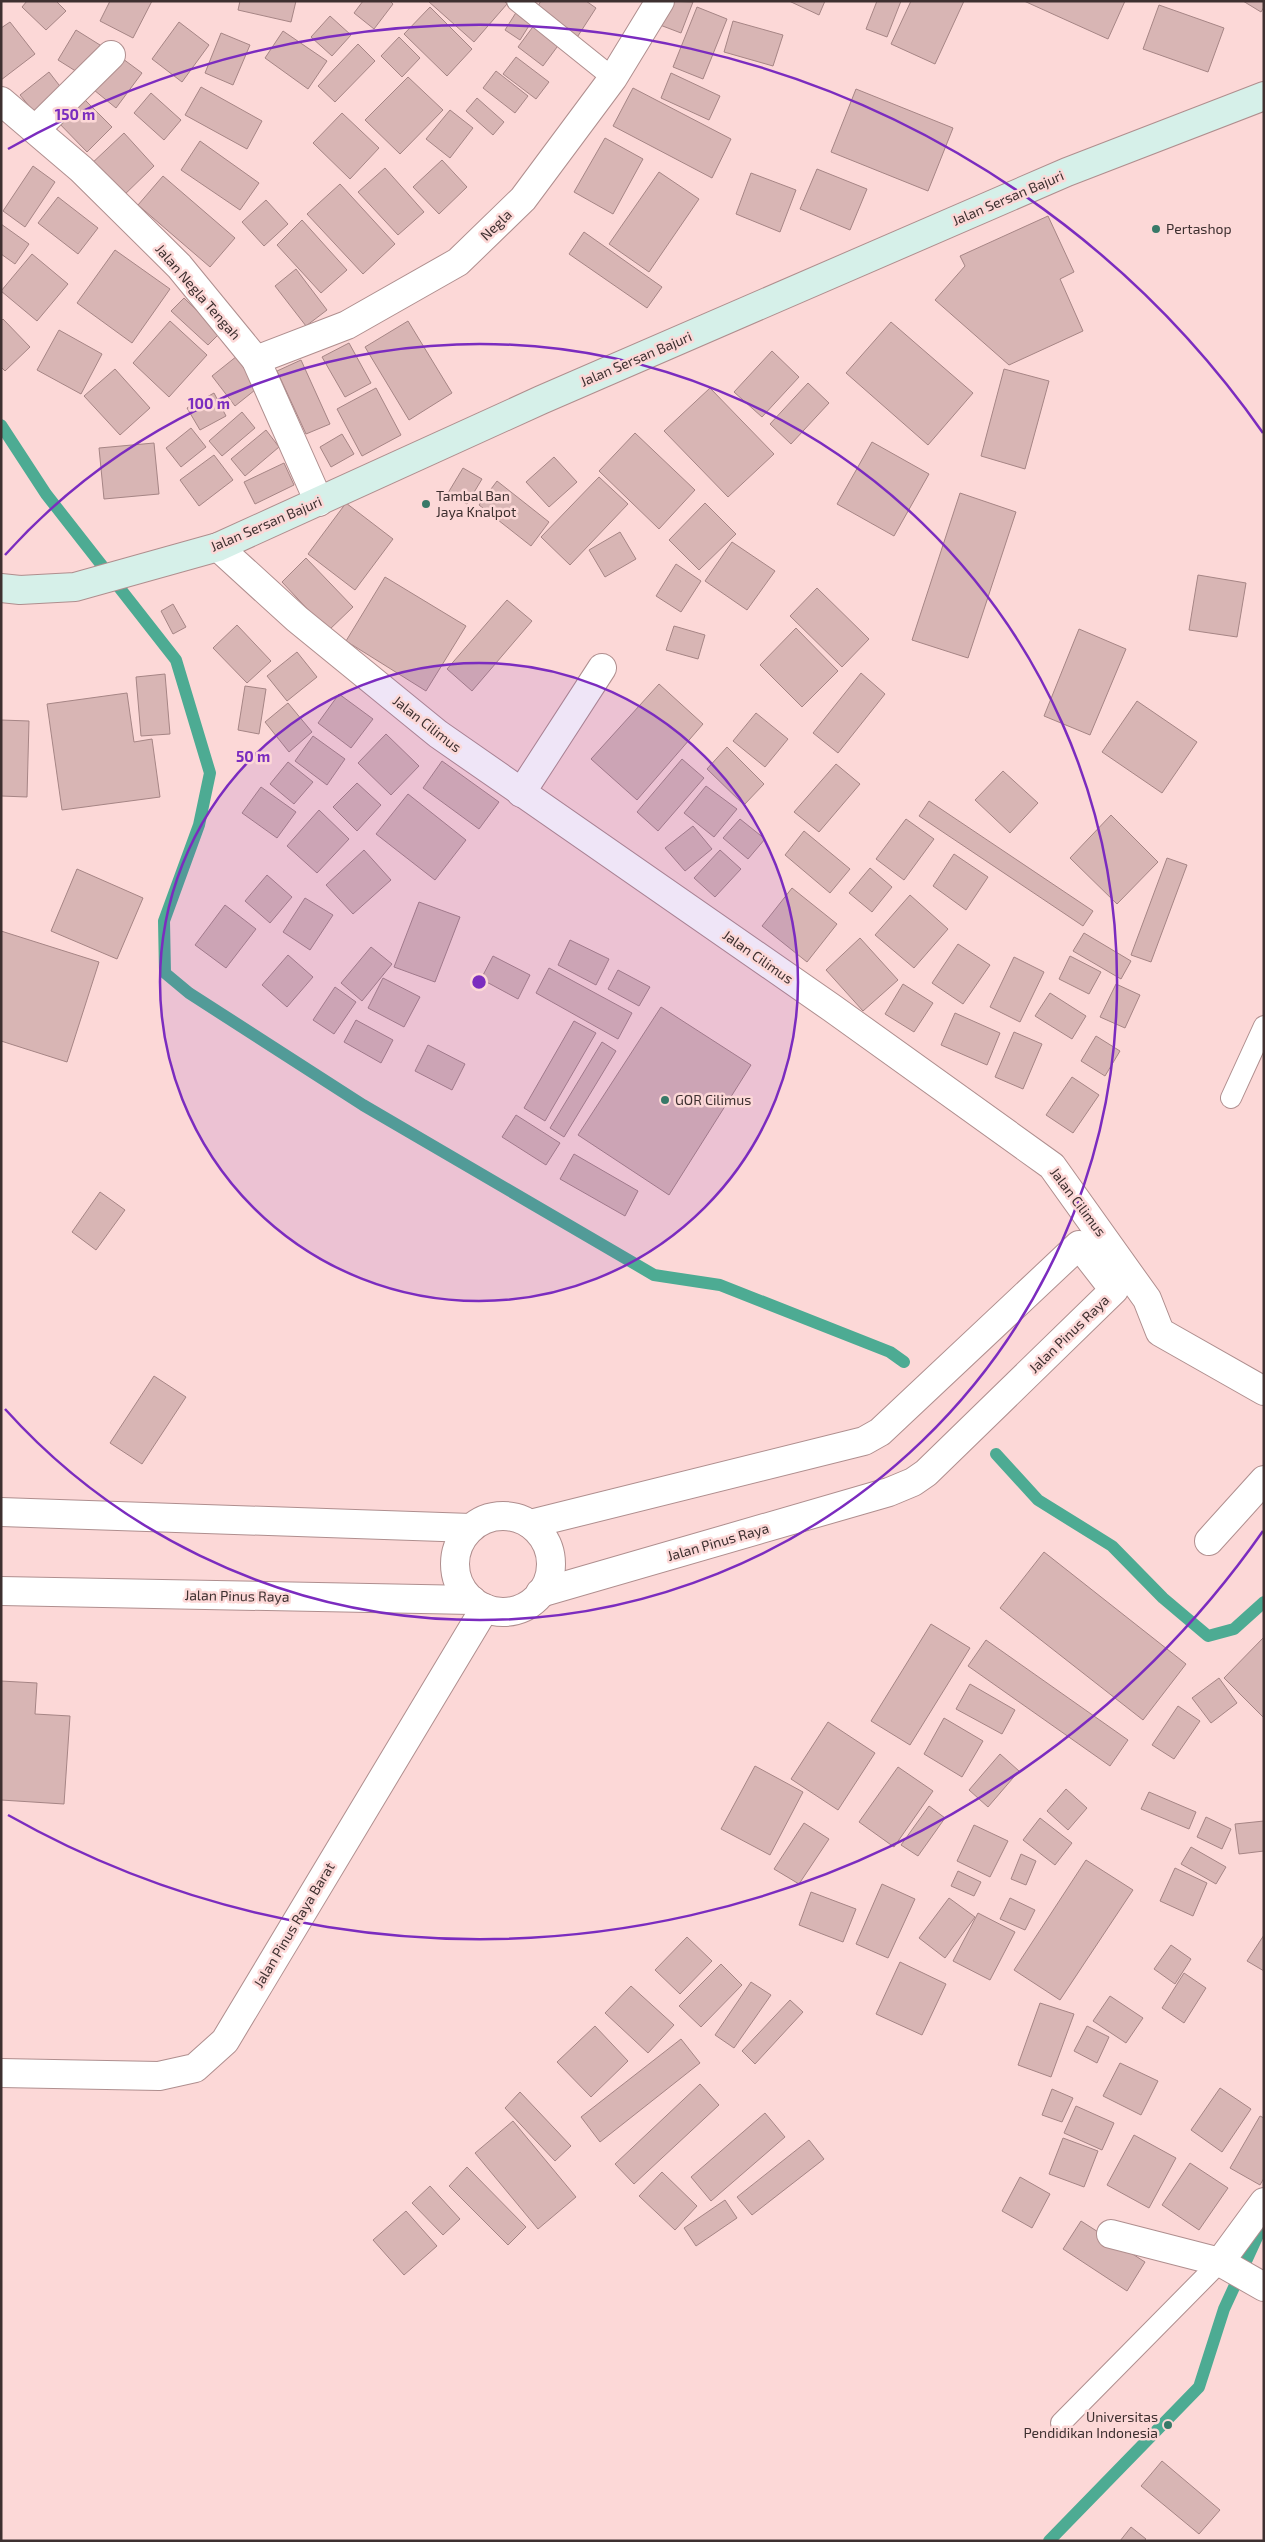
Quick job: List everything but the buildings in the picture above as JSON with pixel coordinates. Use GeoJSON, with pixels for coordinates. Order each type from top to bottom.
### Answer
{"type":"FeatureCollection","features":[{"type":"Feature","properties":{"kind":"main road","name":"Jalan Sersan Bajuri"},"geometry":{"type":"LineString","coordinates":[[1,588],[20,590],[81,585],[218,547],[542,400],[1058,176],[1264,96]]}},
{"type":"Feature","properties":{"kind":"street","name":"Negla"},"geometry":{"type":"LineString","coordinates":[[256,360],[347,325],[458,262],[523,199],[613,78],[660,1]]}},
{"type":"Feature","properties":{"kind":"street"},"geometry":{"type":"LineString","coordinates":[[36,129],[111,55]]}},
{"type":"Feature","properties":{"kind":"street","name":"Jalan Negla Tengah"},"geometry":{"type":"LineString","coordinates":[[1,101],[81,169],[179,266],[256,360],[319,502]]}},
{"type":"Feature","properties":{"kind":"street","name":"Jalan Cilimus"},"geometry":{"type":"LineString","coordinates":[[218,547],[298,619],[416,716],[521,793],[832,1008],[1052,1166],[1148,1299],[1160,1332],[1264,1391]]}},
{"type":"Feature","properties":{"kind":"street"},"geometry":{"type":"LineString","coordinates":[[521,793],[602,668]]}},
{"type":"Feature","properties":{"kind":"street","name":"Jalan Pinus Raya"},"geometry":{"type":"LineString","coordinates":[[1,1592],[479,1604],[500,1611],[515,1610],[530,1604],[540,1593],[889,1492],[913,1482],[926,1473],[1114,1290],[1079,1246],[880,1432],[864,1441],[530,1524]]}},
{"type":"Feature","properties":{"kind":"street"},"geometry":{"type":"LineString","coordinates":[[1209,1541],[1264,1480]]}},
{"type":"Feature","properties":{"kind":"street"},"geometry":{"type":"LineString","coordinates":[[1,1512],[471,1528]]}},
{"type":"Feature","properties":{"kind":"street"},"geometry":{"type":"LineString","coordinates":[[479,1604],[462,1588],[456,1573],[456,1556],[461,1541],[471,1528],[484,1520],[500,1516],[516,1517],[540,1532],[550,1556],[547,1582],[540,1593]]}},
{"type":"Feature","properties":{"kind":"street","name":"Jalan Pinus Raya Barat"},"geometry":{"type":"LineString","coordinates":[[1,2073],[160,2076],[195,2068],[212,2055],[225,2041],[479,1604]]}},
{"type":"Feature","properties":{"kind":"street"},"geometry":{"type":"LineString","coordinates":[[1220,2262],[1264,2202]]}},
{"type":"Feature","properties":{"kind":"street"},"geometry":{"type":"LineString","coordinates":[[1111,2234],[1220,2262],[1264,2287]]}},
{"type":"Feature","properties":{"kind":"lane"},"geometry":{"type":"LineString","coordinates":[[517,1],[613,78]]}},
{"type":"Feature","properties":{"kind":"lane"},"geometry":{"type":"LineString","coordinates":[[1231,1098],[1264,1026]]}},
{"type":"Feature","properties":{"kind":"lane"},"geometry":{"type":"LineString","coordinates":[[1061,2423],[1220,2262]]}},
{"type":"Feature","properties":{"kind":"waterway"},"geometry":{"type":"LineString","coordinates":[[1,425],[46,494],[176,660],[210,773],[199,825],[164,921],[165,973],[189,993],[363,1105],[654,1275],[720,1285],[890,1352],[904,1362]]}},
{"type":"Feature","properties":{"kind":"waterway"},"geometry":{"type":"LineString","coordinates":[[996,1454],[1038,1500],[1112,1546],[1163,1598],[1208,1636],[1234,1629],[1264,1602]]}},
{"type":"Feature","properties":{"kind":"waterway"},"geometry":{"type":"LineString","coordinates":[[1049,2541],[1199,2387],[1224,2309],[1264,2222]]}},
{"type":"Feature","properties":{"kind":"place","name":"Pertashop"},"geometry":{"type":"Point","coordinates":[1156,229]}},
{"type":"Feature","properties":{"kind":"place","name":"Tambal Ban Jaya Knalpot"},"geometry":{"type":"Point","coordinates":[426,504]}},
{"type":"Feature","properties":{"kind":"place","name":"GOR Cilimus"},"geometry":{"type":"Point","coordinates":[665,1100]}},
{"type":"Feature","properties":{"kind":"place","name":"Universitas Pendidikan Indonesia"},"geometry":{"type":"Point","coordinates":[1168,2425]}}]}
